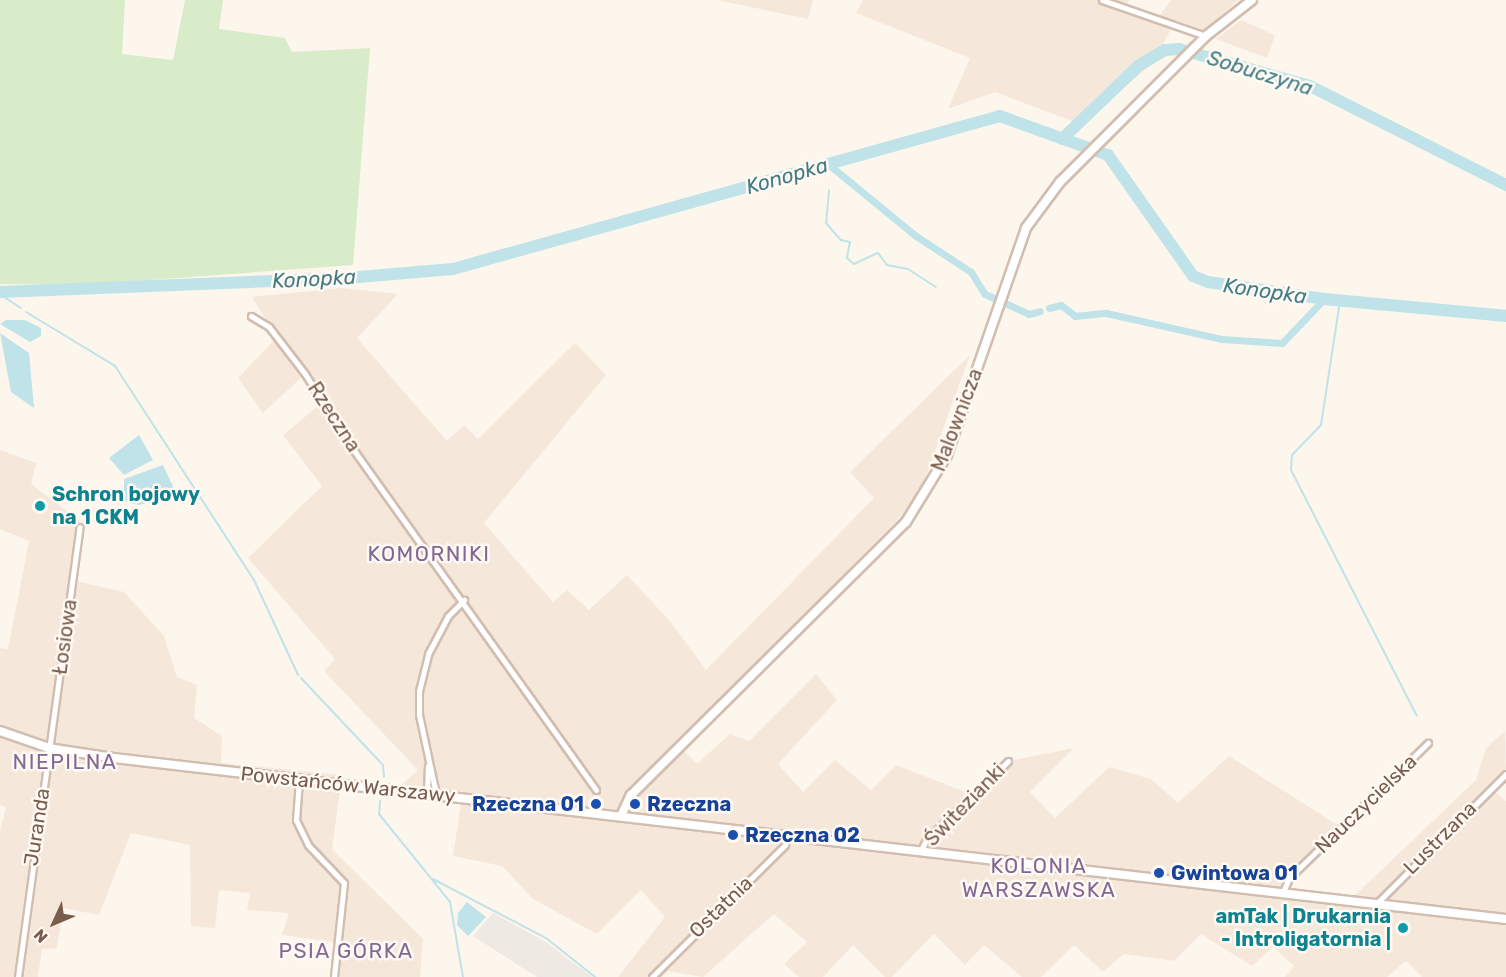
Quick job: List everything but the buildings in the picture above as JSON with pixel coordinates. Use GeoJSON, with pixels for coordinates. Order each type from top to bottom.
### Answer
{"type":"FeatureCollection","features":[{"type":"Feature","properties":{"kind":"main road","name":"Malownicza"},"geometry":{"type":"LineString","coordinates":[[621,816],[631,795],[888,541],[923,500],[947,455],[1026,228],[1047,196],[1206,36],[1252,0]]}},
{"type":"Feature","properties":{"kind":"main road","name":"Powstańców Warszawy"},"geometry":{"type":"LineString","coordinates":[[0,731],[49,748],[299,780],[786,834],[1506,919]]}},
{"type":"Feature","properties":{"kind":"street"},"geometry":{"type":"LineString","coordinates":[[1102,0],[1206,36]]}},
{"type":"Feature","properties":{"kind":"street","name":"Rzeczna"},"geometry":{"type":"LineString","coordinates":[[251,316],[269,327],[305,374],[355,452],[464,600],[596,790]]}},
{"type":"Feature","properties":{"kind":"street","name":"Łosiowa"},"geometry":{"type":"LineString","coordinates":[[49,748],[80,527]]}},
{"type":"Feature","properties":{"kind":"street"},"geometry":{"type":"LineString","coordinates":[[432,794],[419,715],[422,672],[448,616],[464,600]]}},
{"type":"Feature","properties":{"kind":"street","name":"Nauczycielska"},"geometry":{"type":"LineString","coordinates":[[1283,892],[1289,878],[1428,743]]}},
{"type":"Feature","properties":{"kind":"street","name":"Juranda"},"geometry":{"type":"LineString","coordinates":[[18,977],[49,748]]}},
{"type":"Feature","properties":{"kind":"street","name":"Świtezianki"},"geometry":{"type":"LineString","coordinates":[[921,850],[926,840],[1008,760]]}},
{"type":"Feature","properties":{"kind":"street"},"geometry":{"type":"LineString","coordinates":[[428,762],[432,794]]}},
{"type":"Feature","properties":{"kind":"street","name":"Lustrzana"},"geometry":{"type":"LineString","coordinates":[[1376,904],[1506,774]]}},
{"type":"Feature","properties":{"kind":"street"},"geometry":{"type":"LineString","coordinates":[[299,780],[296,819],[308,845],[344,883],[334,977]]}},
{"type":"Feature","properties":{"kind":"street","name":"Ostatnia"},"geometry":{"type":"LineString","coordinates":[[652,977],[785,845],[786,834]]}},
{"type":"Feature","properties":{"kind":"shaded area"},"geometry":{"type":"Polygon","coordinates":[[[717,0],[813,0],[808,19],[717,0]]]}},
{"type":"Feature","properties":{"kind":"shaded area"},"geometry":{"type":"Polygon","coordinates":[[[863,0],[1129,0],[1125,8],[1157,19],[1171,0],[1238,0],[1204,30],[1176,20],[1152,64],[1080,124],[995,92],[948,109],[970,58],[856,13],[863,0]]]}},
{"type":"Feature","properties":{"kind":"shaded area"},"geometry":{"type":"Polygon","coordinates":[[[1241,20],[1275,35],[1267,58],[1216,39],[1241,20]]]}},
{"type":"Feature","properties":{"kind":"shaded area"},"geometry":{"type":"Polygon","coordinates":[[[342,288],[398,294],[357,338],[447,441],[464,425],[478,439],[575,343],[606,375],[484,523],[553,602],[567,590],[589,610],[627,575],[670,621],[706,670],[874,498],[850,472],[970,355],[921,490],[898,519],[677,744],[697,764],[730,734],[749,741],[816,674],[837,700],[778,764],[803,792],[835,760],[871,790],[896,765],[973,795],[1009,761],[1074,748],[1030,792],[1055,818],[1109,767],[1151,779],[1178,803],[1229,756],[1342,828],[1277,891],[1349,901],[1476,780],[1486,748],[1505,731],[1506,777],[1492,790],[1506,801],[1506,977],[1422,977],[1406,961],[1387,977],[1285,977],[1294,966],[1273,947],[1252,966],[1201,934],[1174,961],[1124,954],[1103,972],[1074,945],[1041,977],[1022,977],[984,945],[965,965],[934,934],[892,977],[885,977],[853,945],[823,977],[799,977],[784,964],[807,942],[774,914],[703,977],[668,971],[662,977],[618,977],[665,917],[641,890],[597,934],[533,899],[502,866],[453,856],[462,797],[395,791],[418,770],[324,671],[335,659],[248,558],[322,486],[283,435],[324,401],[305,374],[263,413],[238,378],[277,337],[252,297],[342,288]]]}},
{"type":"Feature","properties":{"kind":"shaded area"},"geometry":{"type":"Polygon","coordinates":[[[0,450],[36,463],[31,484],[84,524],[76,581],[124,592],[164,636],[177,677],[197,685],[194,718],[222,736],[221,763],[342,775],[332,849],[423,939],[420,977],[337,977],[341,943],[282,935],[289,913],[247,910],[250,893],[219,890],[215,928],[191,926],[190,845],[131,833],[99,915],[63,908],[57,948],[42,949],[38,977],[0,977],[0,832],[6,807],[0,805],[0,648],[8,649],[29,541],[0,529],[0,450]]]}},
{"type":"Feature","properties":{"kind":"shaded area"},"geometry":{"type":"Polygon","coordinates":[[[493,913],[546,942],[592,977],[537,977],[473,936],[493,913]]]}},
{"type":"Feature","properties":{"kind":"green space"},"geometry":{"type":"Polygon","coordinates":[[[0,0],[125,0],[122,54],[173,60],[185,0],[223,0],[219,29],[285,38],[292,52],[370,48],[353,265],[82,285],[0,284],[0,0]]]}},
{"type":"Feature","properties":{"kind":"water"},"geometry":{"type":"Polygon","coordinates":[[[6,320],[25,320],[41,328],[41,336],[30,342],[0,324],[6,320]]]}},
{"type":"Feature","properties":{"kind":"water"},"geometry":{"type":"Polygon","coordinates":[[[0,333],[29,353],[34,408],[11,392],[0,333]]]}},
{"type":"Feature","properties":{"kind":"water"},"geometry":{"type":"Polygon","coordinates":[[[139,435],[153,460],[124,475],[109,458],[139,435]]]}},
{"type":"Feature","properties":{"kind":"water"},"geometry":{"type":"Polygon","coordinates":[[[163,465],[177,495],[139,505],[124,501],[124,479],[163,465]]]}},
{"type":"Feature","properties":{"kind":"water"},"geometry":{"type":"Polygon","coordinates":[[[467,902],[486,917],[468,936],[457,925],[458,913],[467,902]]]}},
{"type":"Feature","properties":{"kind":"waterway","name":"Sobuczyna"},"geometry":{"type":"LineString","coordinates":[[1062,139],[1138,66],[1165,50],[1179,49],[1310,86],[1506,185]]}},
{"type":"Feature","properties":{"kind":"waterway","name":"Konopka"},"geometry":{"type":"LineString","coordinates":[[0,292],[347,278],[453,269],[1000,116],[1108,155],[1193,276],[1208,282],[1324,299],[1506,316]]}},
{"type":"Feature","properties":{"kind":"waterway"},"geometry":{"type":"LineString","coordinates":[[828,164],[916,236],[971,272],[985,294],[1029,314],[1040,311]]}},
{"type":"Feature","properties":{"kind":"waterway"},"geometry":{"type":"LineString","coordinates":[[829,190],[826,223],[841,240],[850,242],[847,258],[854,264],[878,253],[887,265],[908,269],[936,287]]}},
{"type":"Feature","properties":{"kind":"waterway"},"geometry":{"type":"LineString","coordinates":[[0,294],[21,308]]}},
{"type":"Feature","properties":{"kind":"waterway"},"geometry":{"type":"LineString","coordinates":[[1049,308],[1061,305],[1075,316],[1106,313],[1221,339],[1282,343],[1324,299]]}},
{"type":"Feature","properties":{"kind":"waterway"},"geometry":{"type":"LineString","coordinates":[[1340,301],[1321,425],[1292,455],[1291,470],[1417,716]]}},
{"type":"Feature","properties":{"kind":"waterway"},"geometry":{"type":"LineString","coordinates":[[26,312],[115,366],[254,580],[298,675]]}},
{"type":"Feature","properties":{"kind":"waterway"},"geometry":{"type":"LineString","coordinates":[[301,678],[383,765],[384,777]]}},
{"type":"Feature","properties":{"kind":"waterway"},"geometry":{"type":"LineString","coordinates":[[380,801],[379,814],[450,902],[463,977]]}},
{"type":"Feature","properties":{"kind":"waterway"},"geometry":{"type":"LineString","coordinates":[[433,879],[546,938],[595,977]]}},
{"type":"Feature","properties":{"kind":"place","name":"Schron bojowy na 1 CKM"},"geometry":{"type":"Point","coordinates":[40,506]}},
{"type":"Feature","properties":{"kind":"place","name":"Rzeczna 01"},"geometry":{"type":"Point","coordinates":[596,804]}},
{"type":"Feature","properties":{"kind":"place","name":"Rzeczna"},"geometry":{"type":"Point","coordinates":[635,804]}},
{"type":"Feature","properties":{"kind":"place","name":"Rzeczna 02"},"geometry":{"type":"Point","coordinates":[733,835]}},
{"type":"Feature","properties":{"kind":"place","name":"Gwintowa 01"},"geometry":{"type":"Point","coordinates":[1159,873]}},
{"type":"Feature","properties":{"kind":"place","name":"amTak | Drukarnia - Introligatornia |"},"geometry":{"type":"Point","coordinates":[1403,928]}},
{"type":"Feature","properties":{"kind":"district","name":"KOMORNIKI"},"geometry":{"type":"Point","coordinates":[429,554]}},
{"type":"Feature","properties":{"kind":"district","name":"NIEPILNA"},"geometry":{"type":"Point","coordinates":[65,762]}},
{"type":"Feature","properties":{"kind":"district","name":"KOLONIA WARSZAWSKA"},"geometry":{"type":"Point","coordinates":[1039,878]}},
{"type":"Feature","properties":{"kind":"district","name":"PSIA GÓRKA"},"geometry":{"type":"Point","coordinates":[346,951]}}]}
